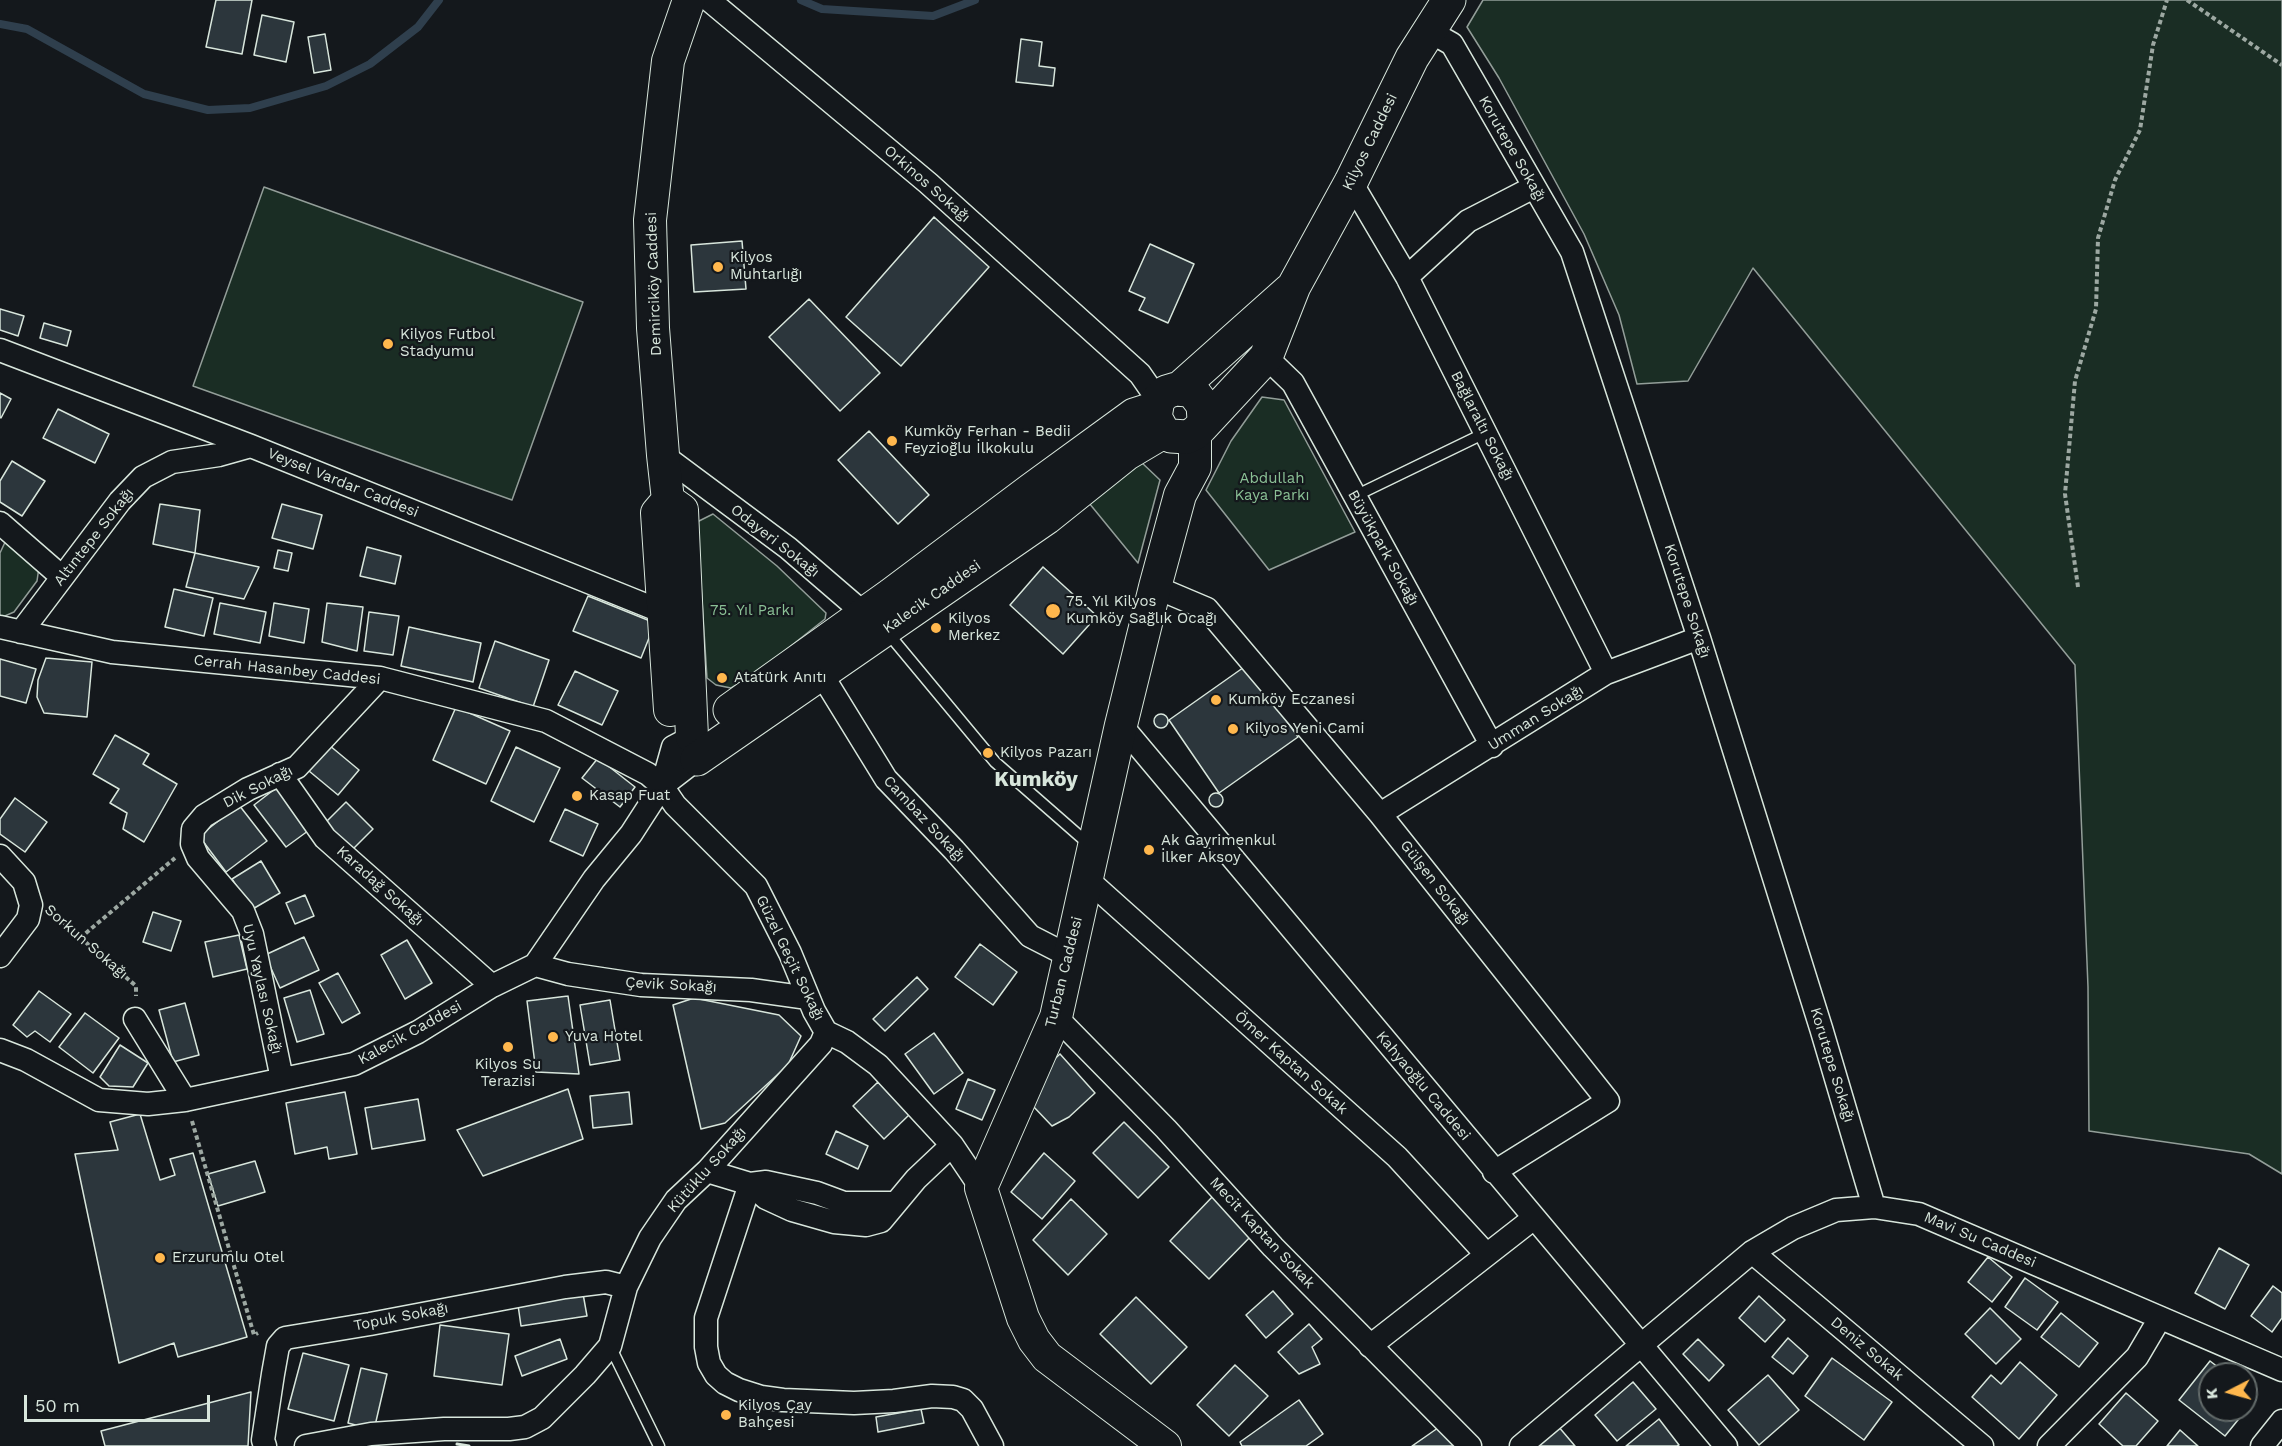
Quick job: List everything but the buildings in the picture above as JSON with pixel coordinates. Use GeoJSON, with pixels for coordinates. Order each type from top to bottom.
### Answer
{"type":"FeatureCollection","features":[{"type":"Feature","properties":{"kind":"main road","name":"Demirciköy Caddesi"},"geometry":{"type":"LineString","coordinates":[[688,748],[675,613],[657,513],[668,500],[653,328],[650,220],[668,61],[689,0]]}},
{"type":"Feature","properties":{"kind":"main road","name":"Kilyos Caddesi"},"geometry":{"type":"LineString","coordinates":[[1294,286],[1351,182],[1412,58],[1449,0]]}},
{"type":"Feature","properties":{"kind":"main road"},"geometry":{"type":"LineString","coordinates":[[1171,410],[1261,314],[1294,286]]}},
{"type":"Feature","properties":{"kind":"main road"},"geometry":{"type":"LineString","coordinates":[[1171,410],[1266,357],[1294,286]]}},
{"type":"Feature","properties":{"kind":"main road","name":"Turban Caddesi"},"geometry":{"type":"LineString","coordinates":[[981,1188],[1056,1017],[1121,725],[1180,495],[1171,410]]}},
{"type":"Feature","properties":{"kind":"main road","name":"Kalecik Caddesi"},"geometry":{"type":"LineString","coordinates":[[688,748],[875,622],[1134,415],[1171,410]]}},
{"type":"Feature","properties":{"kind":"main road"},"geometry":{"type":"LineString","coordinates":[[981,1188],[1023,1318],[1034,1341],[1047,1357],[1165,1446]]}},
{"type":"Feature","properties":{"kind":"street","name":"Orkinos Sokağı"},"geometry":{"type":"LineString","coordinates":[[709,0],[928,183],[1171,410]]}},
{"type":"Feature","properties":{"kind":"street","name":"Korutepe Sokağı"},"geometry":{"type":"LineString","coordinates":[[1429,31],[1452,44],[1572,252],[1699,638],[1821,1028],[1874,1207]]}},
{"type":"Feature","properties":{"kind":"street","name":"Bağlaraltı Sokağı"},"geometry":{"type":"LineString","coordinates":[[1351,182],[1407,277],[1606,674]]}},
{"type":"Feature","properties":{"kind":"street"},"geometry":{"type":"LineString","coordinates":[[1407,277],[1468,221],[1534,187]]}},
{"type":"Feature","properties":{"kind":"street","name":"Veysel Vardar Caddesi"},"geometry":{"type":"LineString","coordinates":[[0,350],[675,613]]}},
{"type":"Feature","properties":{"kind":"street","name":"Büyükpark Sokağı"},"geometry":{"type":"LineString","coordinates":[[1266,357],[1293,383],[1492,746]]}},
{"type":"Feature","properties":{"kind":"street","name":"Altıntepe Sokağı"},"geometry":{"type":"LineString","coordinates":[[10,630],[62,577],[120,501],[143,477],[172,462],[219,455],[251,446]]}},
{"type":"Feature","properties":{"kind":"street","name":"Odayeri Sokağı"},"geometry":{"type":"LineString","coordinates":[[663,455],[788,548],[875,622]]}},
{"type":"Feature","properties":{"kind":"street"},"geometry":{"type":"LineString","coordinates":[[0,523],[62,577]]}},
{"type":"Feature","properties":{"kind":"street","name":"Gülşen Sokağı"},"geometry":{"type":"LineString","coordinates":[[1155,587],[1207,609],[1380,814],[1608,1101],[1494,1172]]}},
{"type":"Feature","properties":{"kind":"street","name":"Cerrah Hasanbey Caddesi"},"geometry":{"type":"LineString","coordinates":[[10,630],[112,652],[380,678],[546,721],[648,774],[662,786]]}},
{"type":"Feature","properties":{"kind":"street","name":"Umman Sokağı"},"geometry":{"type":"LineString","coordinates":[[1380,814],[1606,674],[1699,638]]}},
{"type":"Feature","properties":{"kind":"street","name":"Cambaz Sokağı"},"geometry":{"type":"LineString","coordinates":[[815,664],[885,779],[954,850],[1030,936],[1069,956]]}},
{"type":"Feature","properties":{"kind":"street","name":"Dik Sokağı"},"geometry":{"type":"LineString","coordinates":[[192,844],[193,829],[204,816],[248,789],[297,767],[380,678]]}},
{"type":"Feature","properties":{"kind":"street","name":"Kahyaoğlu Caddesi"},"geometry":{"type":"LineString","coordinates":[[1121,725],[1725,1446]]}},
{"type":"Feature","properties":{"kind":"street","name":"Kalecik Caddesi"},"geometry":{"type":"LineString","coordinates":[[0,1050],[26,1060],[99,1100],[148,1104],[185,1100],[354,1064],[418,1032],[492,986],[535,965],[594,879],[631,834],[688,748]]}},
{"type":"Feature","properties":{"kind":"street","name":"Karadağ Sokağı"},"geometry":{"type":"LineString","coordinates":[[280,774],[325,838],[492,986]]}},
{"type":"Feature","properties":{"kind":"street","name":"Güzel Geçit Sokağı"},"geometry":{"type":"LineString","coordinates":[[662,786],[675,804],[756,886],[826,1032],[847,1042],[878,1065],[952,1145],[981,1188]]}},
{"type":"Feature","properties":{"kind":"street","name":"Uyu Yaylası Sokağı"},"geometry":{"type":"LineString","coordinates":[[192,844],[198,858],[243,911],[252,934],[282,1079]]}},
{"type":"Feature","properties":{"kind":"street"},"geometry":{"type":"LineString","coordinates":[[0,856],[24,882],[31,905],[28,919],[0,956]]}},
{"type":"Feature","properties":{"kind":"street","name":"Ömer Kaptan Sokak"},"geometry":{"type":"LineString","coordinates":[[1088,880],[1397,1157],[1486,1254]]}},
{"type":"Feature","properties":{"kind":"street","name":"Çevik Sokağı"},"geometry":{"type":"LineString","coordinates":[[535,965],[568,974],[641,985],[751,990],[808,998]]}},
{"type":"Feature","properties":{"kind":"street","name":"Mecit Kaptan Sokak"},"geometry":{"type":"LineString","coordinates":[[1056,1017],[1166,1129],[1273,1247],[1470,1446]]}},
{"type":"Feature","properties":{"kind":"street"},"geometry":{"type":"LineString","coordinates":[[135,1018],[185,1100]]}},
{"type":"Feature","properties":{"kind":"street","name":"Kütüklu Sokağı"},"geometry":{"type":"LineString","coordinates":[[306,1446],[371,1434],[444,1429],[509,1429],[525,1427],[542,1418],[610,1346],[626,1287],[650,1238],[676,1200],[707,1171],[821,1044],[826,1032]]}},
{"type":"Feature","properties":{"kind":"street"},"geometry":{"type":"LineString","coordinates":[[707,1171],[750,1184],[766,1198],[792,1209],[834,1222],[866,1225],[881,1221],[894,1203],[952,1145]]}},
{"type":"Feature","properties":{"kind":"street"},"geometry":{"type":"LineString","coordinates":[[750,1184],[706,1318],[706,1347],[709,1363],[716,1375],[724,1383],[739,1390],[761,1397],[783,1400],[854,1403],[932,1396],[953,1397],[963,1400],[972,1409],[992,1446]]}},
{"type":"Feature","properties":{"kind":"street","name":"Mavi Su Caddesi"},"geometry":{"type":"LineString","coordinates":[[1521,1446],[1752,1252],[1793,1228],[1836,1210],[1874,1207],[1919,1214],[2282,1370]]}},
{"type":"Feature","properties":{"kind":"street"},"geometry":{"type":"LineString","coordinates":[[1370,1346],[1534,1218]]}},
{"type":"Feature","properties":{"kind":"street","name":"Deniz Sokak"},"geometry":{"type":"LineString","coordinates":[[1752,1252],[1982,1446]]}},
{"type":"Feature","properties":{"kind":"street","name":"Topuk Sokağı"},"geometry":{"type":"LineString","coordinates":[[265,1446],[263,1440],[278,1346],[285,1338],[565,1287],[606,1282],[626,1287]]}},
{"type":"Feature","properties":{"kind":"street"},"geometry":{"type":"LineString","coordinates":[[2049,1446],[2137,1357],[2160,1318]]}},
{"type":"Feature","properties":{"kind":"street"},"geometry":{"type":"LineString","coordinates":[[2262,1446],[2282,1421]]}},
{"type":"Feature","properties":{"kind":"lane"},"geometry":{"type":"LineString","coordinates":[[1355,496],[1485,433]]}},
{"type":"Feature","properties":{"kind":"lane"},"geometry":{"type":"LineString","coordinates":[[875,622],[995,762],[1093,848]]}},
{"type":"Feature","properties":{"kind":"lane"},"geometry":{"type":"LineString","coordinates":[[610,1346],[659,1446]]}},
{"type":"Feature","properties":{"kind":"path"},"geometry":{"type":"LineString","coordinates":[[2078,587],[2065,494],[2075,381],[2096,309],[2098,238],[2115,180],[2140,130],[2153,45],[2168,0]]}},
{"type":"Feature","properties":{"kind":"path"},"geometry":{"type":"LineString","coordinates":[[2187,0],[2282,65]]}},
{"type":"Feature","properties":{"kind":"path"},"geometry":{"type":"LineString","coordinates":[[80,938],[192,844]]}},
{"type":"Feature","properties":{"kind":"path","name":"Sorkun Sokağı"},"geometry":{"type":"LineString","coordinates":[[28,893],[136,986],[135,1018]]}},
{"type":"Feature","properties":{"kind":"path"},"geometry":{"type":"LineString","coordinates":[[185,1100],[254,1335]]}},
{"type":"Feature","properties":{"kind":"green space"},"geometry":{"type":"Polygon","coordinates":[[[1483,0],[2282,0],[2282,1174],[2249,1154],[2089,1131],[2088,987],[2075,665],[1753,268],[1688,381],[1637,384],[1619,315],[1584,234],[1499,78],[1467,27],[1483,0]]]}},
{"type":"Feature","properties":{"kind":"green space","name":"Kilyos Futbol Stadyumu"},"geometry":{"type":"Polygon","coordinates":[[[264,187],[583,302],[512,500],[193,386],[264,187]]]}},
{"type":"Feature","properties":{"kind":"green space","name":"Abdullah Kaya Parkı"},"geometry":{"type":"Polygon","coordinates":[[[1262,397],[1284,400],[1355,532],[1269,570],[1206,490],[1231,441],[1262,397]]]}},
{"type":"Feature","properties":{"kind":"green space"},"geometry":{"type":"Polygon","coordinates":[[[1140,461],[1160,480],[1138,563],[1089,503],[1140,461]]]}},
{"type":"Feature","properties":{"kind":"green space","name":"75. Yıl Parkı"},"geometry":{"type":"Polygon","coordinates":[[[713,514],[777,566],[826,613],[825,619],[758,672],[731,688],[716,685],[707,678],[697,522],[713,514]]]}},
{"type":"Feature","properties":{"kind":"green space"},"geometry":{"type":"Polygon","coordinates":[[[7,538],[39,567],[37,581],[14,612],[0,618],[0,553],[7,538]]]}},
{"type":"Feature","properties":{"kind":"waterway"},"geometry":{"type":"LineString","coordinates":[[0,24],[27,29],[144,94],[208,110],[250,108],[326,86],[370,64],[418,27],[439,0]]}},
{"type":"Feature","properties":{"kind":"waterway"},"geometry":{"type":"LineString","coordinates":[[801,0],[822,9],[933,16],[975,0]]}},
{"type":"Feature","properties":{"kind":"wall"},"geometry":{"type":"LineString","coordinates":[[457,1444],[469,1446]]}},
{"type":"Feature","properties":{"kind":"place","name":"Kilyos Muhtarlığı"},"geometry":{"type":"Point","coordinates":[718,267]}},
{"type":"Feature","properties":{"kind":"place","name":"Kilyos Futbol Stadyumu"},"geometry":{"type":"Point","coordinates":[388,344]}},
{"type":"Feature","properties":{"kind":"place","name":"Kumköy Ferhan - Bedii Feyzioğlu İlkokulu"},"geometry":{"type":"Point","coordinates":[892,441]}},
{"type":"Feature","properties":{"kind":"place","name":"75. Yıl Kilyos Kumköy Sağlık Ocağı"},"geometry":{"type":"Point","coordinates":[1053,611]}},
{"type":"Feature","properties":{"kind":"place","name":"Kilyos Merkez"},"geometry":{"type":"Point","coordinates":[936,628]}},
{"type":"Feature","properties":{"kind":"place","name":"Atatürk Anıtı"},"geometry":{"type":"Point","coordinates":[722,678]}},
{"type":"Feature","properties":{"kind":"place","name":"Kumköy Eczanesi"},"geometry":{"type":"Point","coordinates":[1216,700]}},
{"type":"Feature","properties":{"kind":"place","name":"Kilyos Yeni Cami"},"geometry":{"type":"Point","coordinates":[1233,729]}},
{"type":"Feature","properties":{"kind":"place","name":"Kilyos Pazarı"},"geometry":{"type":"Point","coordinates":[988,753]}},
{"type":"Feature","properties":{"kind":"place","name":"Kasap Fuat"},"geometry":{"type":"Point","coordinates":[577,796]}},
{"type":"Feature","properties":{"kind":"place","name":"Ak Gayrimenkul İlker Aksoy"},"geometry":{"type":"Point","coordinates":[1149,850]}},
{"type":"Feature","properties":{"kind":"place","name":"Yuva Hotel"},"geometry":{"type":"Point","coordinates":[553,1037]}},
{"type":"Feature","properties":{"kind":"place","name":"Kilyos Su Terazisi"},"geometry":{"type":"Point","coordinates":[508,1047]}},
{"type":"Feature","properties":{"kind":"place","name":"Erzurumlu Otel"},"geometry":{"type":"Point","coordinates":[160,1258]}},
{"type":"Feature","properties":{"kind":"place","name":"Kilyos Çay Bahçesi"},"geometry":{"type":"Point","coordinates":[726,1415]}},
{"type":"Feature","properties":{"kind":"district","name":"Kumköy"},"geometry":{"type":"Point","coordinates":[1036,780]}}]}
